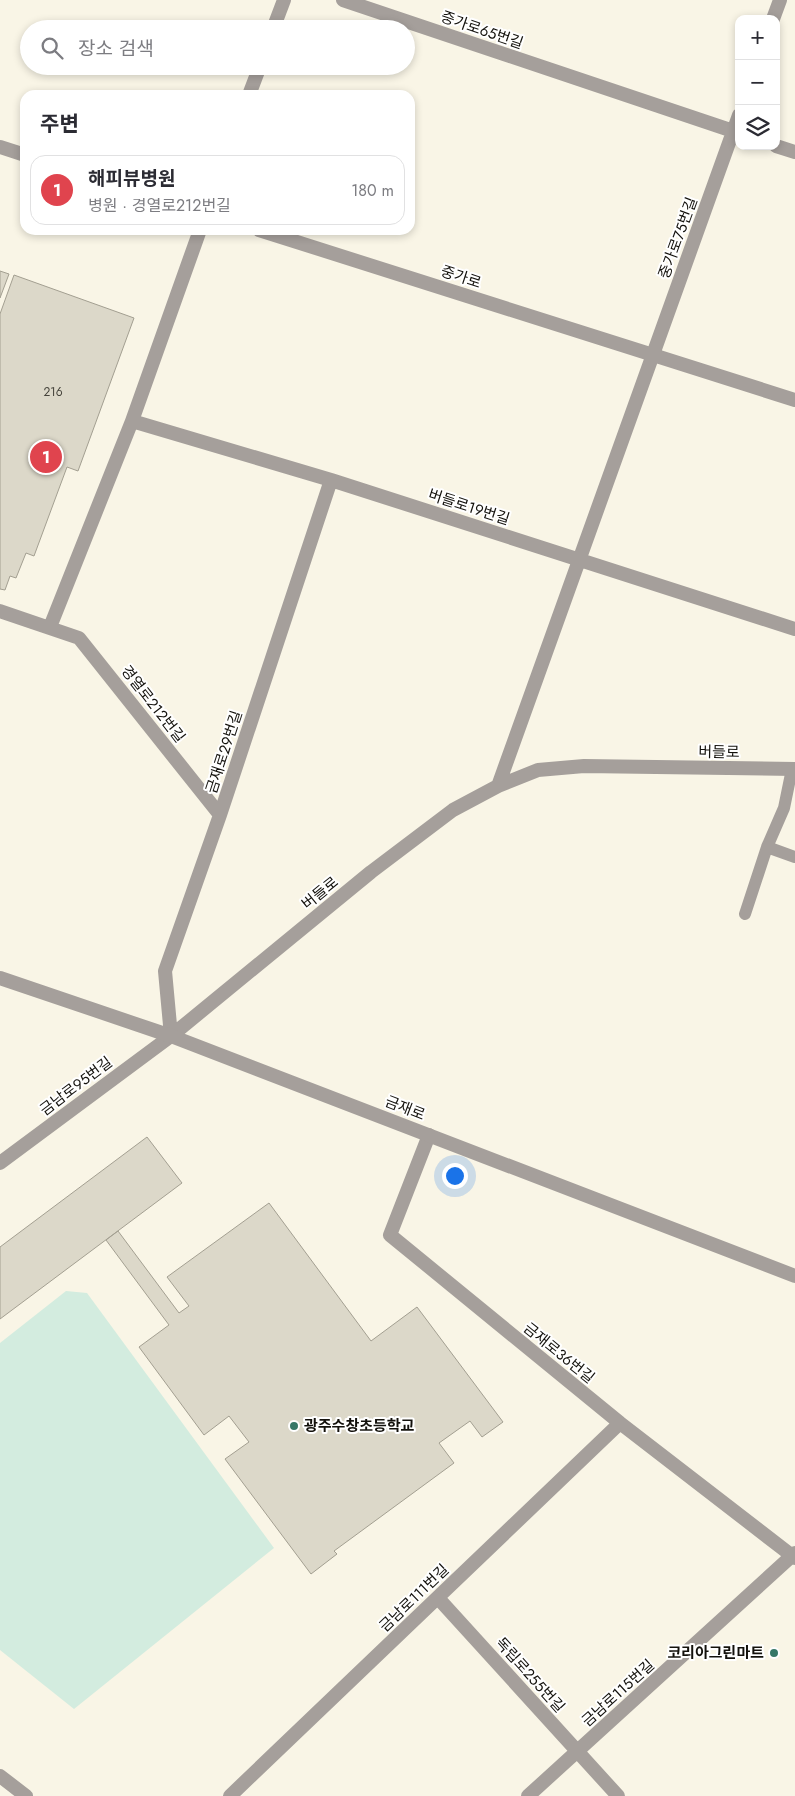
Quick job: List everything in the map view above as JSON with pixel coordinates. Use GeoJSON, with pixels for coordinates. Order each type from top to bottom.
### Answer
{"type":"FeatureCollection","features":[{"type":"Feature","properties":{"kind":"street"},"geometry":{"type":"LineString","coordinates":[[276,20],[284,0]]}},
{"type":"Feature","properties":{"kind":"street","name":"중가로65번길"},"geometry":{"type":"LineString","coordinates":[[342,0],[401,20]]}},
{"type":"Feature","properties":{"kind":"street"},"geometry":{"type":"LineString","coordinates":[[774,15],[780,0]]}},
{"type":"Feature","properties":{"kind":"street","name":"중가로65번길"},"geometry":{"type":"LineString","coordinates":[[415,25],[735,132]]}},
{"type":"Feature","properties":{"kind":"street"},"geometry":{"type":"LineString","coordinates":[[251,90],[257,75]]}},
{"type":"Feature","properties":{"kind":"street","name":"중가로75번길"},"geometry":{"type":"LineString","coordinates":[[652,355],[735,135]]}},
{"type":"Feature","properties":{"kind":"street"},"geometry":{"type":"LineString","coordinates":[[780,147],[795,152]]}},
{"type":"Feature","properties":{"kind":"street"},"geometry":{"type":"LineString","coordinates":[[0,148],[20,154]]}},
{"type":"Feature","properties":{"kind":"street"},"geometry":{"type":"LineString","coordinates":[[50,627],[132,421],[198,235]]}},
{"type":"Feature","properties":{"kind":"street","name":"중가로"},"geometry":{"type":"LineString","coordinates":[[275,235],[795,400]]}},
{"type":"Feature","properties":{"kind":"street"},"geometry":{"type":"LineString","coordinates":[[498,786],[652,355]]}},
{"type":"Feature","properties":{"kind":"street","name":"버들로19번길"},"geometry":{"type":"LineString","coordinates":[[132,421],[331,480],[795,629]]}},
{"type":"Feature","properties":{"kind":"street","name":"금재로29번길"},"geometry":{"type":"LineString","coordinates":[[171,1036],[165,971],[220,815],[331,480]]}},
{"type":"Feature","properties":{"kind":"street","name":"경열로212번길"},"geometry":{"type":"LineString","coordinates":[[0,611],[80,638],[220,815]]}},
{"type":"Feature","properties":{"kind":"street","name":"버들로"},"geometry":{"type":"LineString","coordinates":[[171,1036],[371,872],[453,810],[498,786],[538,770],[584,766],[794,769]]}},
{"type":"Feature","properties":{"kind":"street","name":"금재로"},"geometry":{"type":"LineString","coordinates":[[0,978],[171,1036],[795,1276]]}},
{"type":"Feature","properties":{"kind":"street","name":"금남로95번길"},"geometry":{"type":"LineString","coordinates":[[0,1163],[171,1036]]}},
{"type":"Feature","properties":{"kind":"street","name":"금재로36번길"},"geometry":{"type":"LineString","coordinates":[[430,1135],[390,1235],[620,1423],[794,1556]]}},
{"type":"Feature","properties":{"kind":"street","name":"금남로111번길"},"geometry":{"type":"LineString","coordinates":[[230,1796],[620,1423]]}},
{"type":"Feature","properties":{"kind":"street","name":"금남로115번길"},"geometry":{"type":"LineString","coordinates":[[528,1796],[794,1556]]}},
{"type":"Feature","properties":{"kind":"street","name":"독립로255번길"},"geometry":{"type":"LineString","coordinates":[[438,1598],[618,1796]]}},
{"type":"Feature","properties":{"kind":"street"},"geometry":{"type":"LineString","coordinates":[[0,1776],[26,1796]]}},
{"type":"Feature","properties":{"kind":"lane","name":"버들로"},"geometry":{"type":"LineString","coordinates":[[745,914],[766,847],[784,808],[794,769]]}},
{"type":"Feature","properties":{"kind":"lane"},"geometry":{"type":"LineString","coordinates":[[766,847],[795,857]]}},
{"type":"Feature","properties":{"kind":"green space"},"geometry":{"type":"Polygon","coordinates":[[[66,1291],[87,1293],[274,1548],[74,1709],[0,1650],[0,1343],[66,1291]]]}},
{"type":"Feature","properties":{"kind":"building"},"geometry":{"type":"Polygon","coordinates":[[[0,271],[9,274],[0,298],[0,271]]]}},
{"type":"Feature","properties":{"kind":"building"},"geometry":{"type":"Polygon","coordinates":[[[14,275],[134,318],[78,471],[67,467],[34,556],[26,553],[16,578],[10,576],[5,590],[0,589],[0,314],[14,275]]]}},
{"type":"Feature","properties":{"kind":"building"},"geometry":{"type":"Polygon","coordinates":[[[147,1137],[182,1183],[0,1319],[0,1247],[147,1137]]]}},
{"type":"Feature","properties":{"kind":"building"},"geometry":{"type":"Polygon","coordinates":[[[269,1203],[371,1341],[417,1307],[503,1422],[482,1437],[470,1421],[439,1443],[454,1463],[334,1551],[337,1554],[311,1574],[225,1459],[249,1442],[229,1416],[204,1435],[139,1347],[169,1325],[106,1240],[118,1231],[179,1313],[189,1306],[167,1277],[269,1203]]]}},
{"type":"Feature","properties":{"kind":"place","name":"해피뷰병원"},"geometry":{"type":"Point","coordinates":[46,457]}},
{"type":"Feature","properties":{"kind":"place","name":"광주수창초등학교"},"geometry":{"type":"Point","coordinates":[294,1426]}},
{"type":"Feature","properties":{"kind":"place","name":"코리아그린마트"},"geometry":{"type":"Point","coordinates":[774,1653]}}]}
